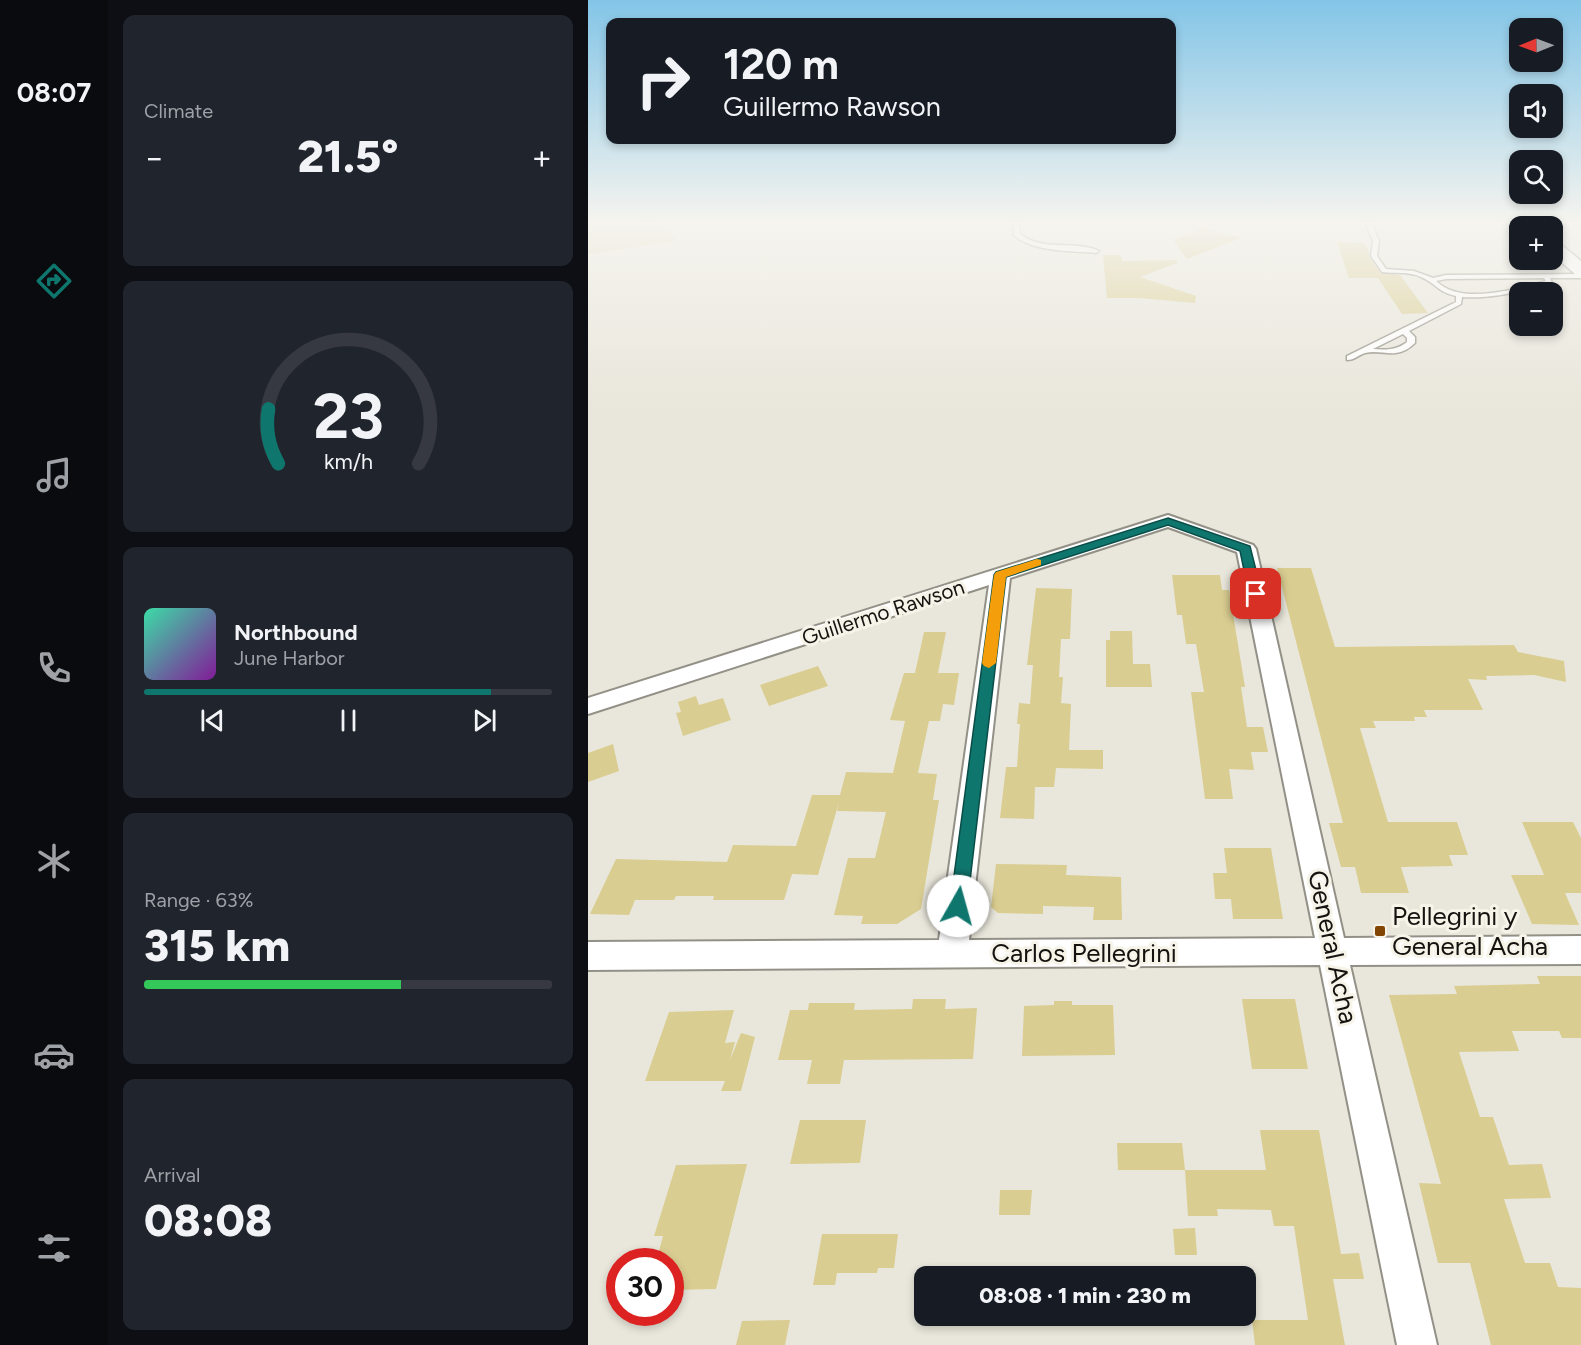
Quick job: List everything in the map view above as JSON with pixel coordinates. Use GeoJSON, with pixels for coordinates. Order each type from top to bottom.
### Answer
{"type":"FeatureCollection","features":[{"type":"Feature","properties":{"kind":"street","name":"Guillermo Rawson"},"geometry":{"type":"LineString","coordinates":[[588,706],[1168,521],[1246,549]]}},
{"type":"Feature","properties":{"kind":"street","name":"General Acha"},"geometry":{"type":"LineString","coordinates":[[1246,549],[1417,1345]]}},
{"type":"Feature","properties":{"kind":"street"},"geometry":{"type":"LineString","coordinates":[[952,954],[1000,575]]}},
{"type":"Feature","properties":{"kind":"street","name":"Carlos Pellegrini"},"geometry":{"type":"LineString","coordinates":[[588,956],[1581,950]]}},
{"type":"Feature","properties":{"kind":"lane"},"geometry":{"type":"LineString","coordinates":[[1436,285],[1438,288],[1459,294],[1484,297],[1538,285]]}},
{"type":"Feature","properties":{"kind":"lane"},"geometry":{"type":"LineString","coordinates":[[1350,358],[1459,303],[1459,294]]}},
{"type":"Feature","properties":{"kind":"lane"},"geometry":{"type":"LineString","coordinates":[[1364,351],[1387,352],[1406,348],[1412,343],[1411,337],[1404,331]]}},
{"type":"Feature","properties":{"kind":"building"},"geometry":{"type":"Polygon","coordinates":[[[1106,285],[1163,285],[1196,296],[1195,303],[1139,298],[1107,298],[1106,285]]]}},
{"type":"Feature","properties":{"kind":"building"},"geometry":{"type":"Polygon","coordinates":[[[1383,285],[1407,285],[1428,313],[1402,314],[1383,285]]]}},
{"type":"Feature","properties":{"kind":"building"},"geometry":{"type":"Polygon","coordinates":[[[1277,568],[1311,568],[1335,647],[1514,645],[1518,652],[1564,661],[1566,682],[1534,675],[1486,676],[1487,680],[1468,679],[1483,710],[1424,710],[1427,717],[1414,717],[1415,721],[1373,721],[1376,728],[1360,728],[1388,822],[1457,822],[1468,855],[1449,855],[1453,866],[1401,867],[1409,893],[1361,893],[1355,867],[1341,867],[1329,823],[1343,823],[1277,568]]]}},
{"type":"Feature","properties":{"kind":"building"},"geometry":{"type":"Polygon","coordinates":[[[1172,575],[1220,575],[1222,590],[1229,590],[1245,687],[1241,687],[1247,727],[1263,727],[1268,752],[1251,752],[1254,770],[1229,769],[1233,799],[1205,799],[1191,692],[1204,692],[1196,644],[1186,644],[1182,615],[1177,615],[1172,575]]]}},
{"type":"Feature","properties":{"kind":"building"},"geometry":{"type":"Polygon","coordinates":[[[1036,588],[1072,589],[1070,639],[1061,639],[1059,677],[1063,677],[1061,703],[1071,704],[1069,750],[1103,750],[1103,769],[1056,768],[1054,787],[1035,787],[1034,819],[1000,818],[1006,767],[1017,767],[1019,703],[1030,704],[1033,665],[1027,665],[1036,588]]]}},
{"type":"Feature","properties":{"kind":"building"},"geometry":{"type":"Polygon","coordinates":[[[1110,631],[1132,631],[1133,664],[1150,664],[1152,687],[1106,687],[1106,640],[1110,640],[1110,631]]]}},
{"type":"Feature","properties":{"kind":"building"},"geometry":{"type":"Polygon","coordinates":[[[924,632],[946,632],[938,673],[959,673],[954,705],[943,704],[940,721],[929,721],[918,773],[937,774],[933,800],[939,800],[921,909],[897,924],[861,924],[863,916],[834,915],[848,858],[875,858],[886,812],[837,811],[839,802],[818,875],[792,874],[784,900],[713,900],[714,896],[676,896],[674,900],[635,900],[629,915],[590,914],[616,859],[727,862],[733,845],[796,846],[812,795],[840,795],[846,772],[893,773],[905,721],[890,720],[904,673],[915,673],[924,632]]]}},
{"type":"Feature","properties":{"kind":"building"},"geometry":{"type":"Polygon","coordinates":[[[818,666],[828,686],[769,706],[760,685],[818,666]]]}},
{"type":"Feature","properties":{"kind":"building"},"geometry":{"type":"Polygon","coordinates":[[[696,696],[699,705],[723,698],[731,720],[683,736],[676,713],[681,712],[678,702],[696,696]]]}},
{"type":"Feature","properties":{"kind":"building"},"geometry":{"type":"Polygon","coordinates":[[[613,744],[619,771],[588,782],[588,753],[613,744]]]}},
{"type":"Feature","properties":{"kind":"building"},"geometry":{"type":"Polygon","coordinates":[[[1522,822],[1573,822],[1581,838],[1581,893],[1565,893],[1579,925],[1532,924],[1511,875],[1544,875],[1522,822]]]}},
{"type":"Feature","properties":{"kind":"building"},"geometry":{"type":"Polygon","coordinates":[[[1224,848],[1271,848],[1283,919],[1233,919],[1231,899],[1215,899],[1213,873],[1227,873],[1224,848]]]}},
{"type":"Feature","properties":{"kind":"building"},"geometry":{"type":"Polygon","coordinates":[[[996,864],[1067,865],[1066,875],[1121,877],[1122,920],[1093,920],[1094,907],[1043,906],[1043,914],[998,913],[991,907],[996,864]]]}},
{"type":"Feature","properties":{"kind":"building"},"geometry":{"type":"Polygon","coordinates":[[[1537,976],[1581,976],[1581,1038],[1562,1038],[1559,1031],[1512,1031],[1519,1051],[1459,1052],[1480,1117],[1493,1117],[1509,1165],[1542,1164],[1551,1198],[1504,1199],[1525,1263],[1550,1263],[1558,1287],[1581,1288],[1581,1345],[1491,1345],[1470,1263],[1438,1263],[1419,1183],[1441,1184],[1389,995],[1457,994],[1454,986],[1540,984],[1537,976]]]}},
{"type":"Feature","properties":{"kind":"building"},"geometry":{"type":"Polygon","coordinates":[[[913,999],[946,999],[945,1009],[977,1008],[973,1059],[844,1060],[840,1084],[807,1084],[812,1060],[778,1060],[790,1010],[808,1010],[809,1003],[855,1003],[854,1010],[912,1009],[913,999]]]}},
{"type":"Feature","properties":{"kind":"building"},"geometry":{"type":"Polygon","coordinates":[[[1242,999],[1295,999],[1308,1069],[1252,1069],[1242,999]]]}},
{"type":"Feature","properties":{"kind":"building"},"geometry":{"type":"Polygon","coordinates":[[[1054,1001],[1072,1001],[1072,1005],[1113,1005],[1115,1055],[1022,1056],[1024,1006],[1054,1005],[1054,1001]]]}},
{"type":"Feature","properties":{"kind":"building"},"geometry":{"type":"Polygon","coordinates":[[[734,1010],[725,1043],[735,1042],[730,1060],[741,1033],[755,1037],[741,1091],[721,1091],[725,1081],[645,1081],[669,1012],[734,1010]]]}},
{"type":"Feature","properties":{"kind":"building"},"geometry":{"type":"Polygon","coordinates":[[[800,1120],[866,1120],[860,1163],[790,1164],[800,1120]]]}},
{"type":"Feature","properties":{"kind":"building"},"geometry":{"type":"Polygon","coordinates":[[[1260,1130],[1319,1130],[1341,1254],[1359,1253],[1364,1279],[1333,1279],[1345,1345],[1255,1345],[1253,1326],[1256,1326],[1256,1320],[1308,1320],[1294,1226],[1274,1226],[1271,1210],[1217,1209],[1218,1216],[1188,1216],[1185,1170],[1266,1170],[1260,1130]]]}},
{"type":"Feature","properties":{"kind":"building"},"geometry":{"type":"Polygon","coordinates":[[[1117,1143],[1182,1143],[1185,1170],[1118,1170],[1117,1143]]]}},
{"type":"Feature","properties":{"kind":"building"},"geometry":{"type":"Polygon","coordinates":[[[747,1164],[716,1289],[684,1290],[684,1248],[660,1248],[663,1236],[654,1236],[676,1165],[747,1164]]]}},
{"type":"Feature","properties":{"kind":"building"},"geometry":{"type":"Polygon","coordinates":[[[1000,1190],[1032,1190],[1030,1215],[999,1215],[1000,1190]]]}},
{"type":"Feature","properties":{"kind":"building"},"geometry":{"type":"Polygon","coordinates":[[[1195,1228],[1197,1255],[1175,1255],[1173,1229],[1195,1228]]]}},
{"type":"Feature","properties":{"kind":"building"},"geometry":{"type":"Polygon","coordinates":[[[822,1234],[898,1234],[894,1268],[878,1268],[877,1273],[837,1273],[835,1285],[813,1285],[822,1234]]]}},
{"type":"Feature","properties":{"kind":"building"},"geometry":{"type":"Polygon","coordinates":[[[790,1320],[785,1345],[736,1345],[742,1321],[790,1320]]]}},
{"type":"Feature","properties":{"kind":"slow traffic"},"geometry":{"type":"LineString","coordinates":[[989,663],[1000,575],[1037,563]]}},
{"type":"Feature","properties":{"kind":"place","name":"Pellegrini y General Acha"},"geometry":{"type":"Point","coordinates":[1380,931]}},
{"type":"Feature","properties":{"kind":"route"},"geometry":{"type":"LineString","coordinates":[[958,906],[1000,575],[1168,521],[1246,549],[1256,594]]}}]}
